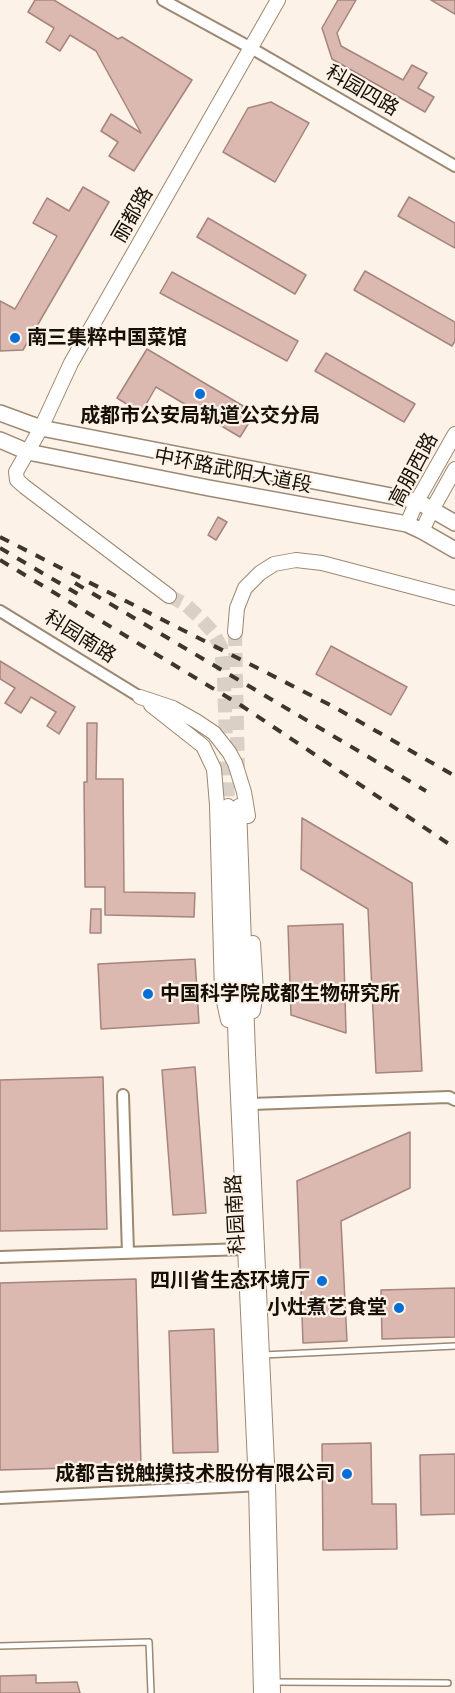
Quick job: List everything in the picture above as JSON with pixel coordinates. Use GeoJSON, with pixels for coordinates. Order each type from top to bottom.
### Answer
{"type":"FeatureCollection","features":[{"type":"Feature","properties":{"kind":"main road","name":"中环路武阳大道段"},"geometry":{"type":"LineString","coordinates":[[0,413],[41,428],[417,501],[455,523]]}},
{"type":"Feature","properties":{"kind":"main road","name":"中环路武阳大道段"},"geometry":{"type":"LineString","coordinates":[[0,440],[28,452],[407,524],[455,550]]}},
{"type":"Feature","properties":{"kind":"street","name":"科园四路"},"geometry":{"type":"LineString","coordinates":[[163,0],[455,166]]}},
{"type":"Feature","properties":{"kind":"street","name":"丽都路"},"geometry":{"type":"LineString","coordinates":[[169,596],[25,487],[17,480],[16,472],[41,428],[71,363],[278,0]]}},
{"type":"Feature","properties":{"kind":"street","name":"高朋西路"},"geometry":{"type":"LineString","coordinates":[[407,524],[417,501],[455,434]]}},
{"type":"Feature","properties":{"kind":"street","name":"高朋西路"},"geometry":{"type":"LineString","coordinates":[[422,531],[455,469]]}},
{"type":"Feature","properties":{"kind":"street"},"geometry":{"type":"LineString","coordinates":[[235,632],[237,608],[245,588],[260,573],[274,564],[296,560],[322,563],[455,598]]}},
{"type":"Feature","properties":{"kind":"street","name":"科园南路"},"geometry":{"type":"LineString","coordinates":[[0,611],[140,697]]}},
{"type":"Feature","properties":{"kind":"street"},"geometry":{"type":"LineString","coordinates":[[140,697],[203,746],[233,806]]}},
{"type":"Feature","properties":{"kind":"street"},"geometry":{"type":"LineString","coordinates":[[140,697],[173,708],[214,733],[235,763],[233,806],[255,992],[242,1054]]}},
{"type":"Feature","properties":{"kind":"street","name":"科园南路"},"geometry":{"type":"LineString","coordinates":[[233,806],[242,1054],[245,1249],[262,1485],[273,1688]]}},
{"type":"Feature","properties":{"kind":"street","name":"科园南路"},"geometry":{"type":"LineString","coordinates":[[242,1054],[250,1104],[261,1355],[261,1693]]}},
{"type":"Feature","properties":{"kind":"street"},"geometry":{"type":"LineString","coordinates":[[123,1095],[128,1253]]}},
{"type":"Feature","properties":{"kind":"street"},"geometry":{"type":"LineString","coordinates":[[250,1104],[449,1097],[455,1100]]}},
{"type":"Feature","properties":{"kind":"street"},"geometry":{"type":"LineString","coordinates":[[0,1257],[245,1249]]}},
{"type":"Feature","properties":{"kind":"street"},"geometry":{"type":"LineString","coordinates":[[0,1497],[262,1485]]}},
{"type":"Feature","properties":{"kind":"lane"},"geometry":{"type":"LineString","coordinates":[[261,1355],[455,1346]]}},
{"type":"Feature","properties":{"kind":"lane"},"geometry":{"type":"LineString","coordinates":[[0,1646],[149,1642],[151,1693]]}},
{"type":"Feature","properties":{"kind":"lane"},"geometry":{"type":"LineString","coordinates":[[273,1688],[448,1683]]}},
{"type":"Feature","properties":{"kind":"building"},"geometry":{"type":"Polygon","coordinates":[[[35,0],[54,0],[118,39],[122,37],[192,80],[134,171],[109,156],[118,142],[101,131],[111,114],[141,133],[96,51],[70,35],[60,51],[46,42],[54,28],[28,12],[35,0]]]}},
{"type":"Feature","properties":{"kind":"building"},"geometry":{"type":"Polygon","coordinates":[[[338,0],[356,0],[337,33],[341,46],[403,80],[412,65],[427,73],[418,88],[434,97],[425,112],[332,59],[322,28],[338,0]]]}},
{"type":"Feature","properties":{"kind":"building"},"geometry":{"type":"Polygon","coordinates":[[[431,0],[455,0],[455,14],[431,0]]]}},
{"type":"Feature","properties":{"kind":"building"},"geometry":{"type":"Polygon","coordinates":[[[271,102],[309,123],[275,182],[223,152],[248,108],[271,102]]]}},
{"type":"Feature","properties":{"kind":"building"},"geometry":{"type":"Polygon","coordinates":[[[83,187],[109,202],[23,350],[0,351],[0,301],[15,309],[57,236],[33,223],[47,198],[69,211],[83,187]]]}},
{"type":"Feature","properties":{"kind":"building"},"geometry":{"type":"Polygon","coordinates":[[[409,197],[455,223],[455,248],[398,216],[409,197]]]}},
{"type":"Feature","properties":{"kind":"building"},"geometry":{"type":"Polygon","coordinates":[[[208,218],[306,275],[295,294],[197,237],[208,218]]]}},
{"type":"Feature","properties":{"kind":"building"},"geometry":{"type":"Polygon","coordinates":[[[365,271],[455,322],[455,341],[452,346],[354,290],[365,271]]]}},
{"type":"Feature","properties":{"kind":"building"},"geometry":{"type":"Polygon","coordinates":[[[172,272],[298,341],[287,361],[160,293],[172,272]]]}},
{"type":"Feature","properties":{"kind":"building"},"geometry":{"type":"Polygon","coordinates":[[[147,349],[255,413],[240,437],[156,387],[141,413],[117,398],[147,349]]]}},
{"type":"Feature","properties":{"kind":"building"},"geometry":{"type":"Polygon","coordinates":[[[326,353],[415,404],[404,422],[315,371],[326,353]]]}},
{"type":"Feature","properties":{"kind":"building"},"geometry":{"type":"Polygon","coordinates":[[[218,517],[227,522],[216,540],[208,535],[218,517]]]}},
{"type":"Feature","properties":{"kind":"building"},"geometry":{"type":"Polygon","coordinates":[[[331,646],[407,687],[391,715],[316,674],[331,646]]]}},
{"type":"Feature","properties":{"kind":"building"},"geometry":{"type":"Polygon","coordinates":[[[0,661],[75,707],[59,734],[47,726],[56,712],[31,697],[21,713],[5,703],[15,688],[0,679],[0,661]]]}},
{"type":"Feature","properties":{"kind":"building"},"geometry":{"type":"Polygon","coordinates":[[[87,723],[97,723],[96,779],[123,779],[124,892],[195,893],[194,917],[105,915],[105,887],[85,887],[84,782],[87,782],[87,723]]]}},
{"type":"Feature","properties":{"kind":"building"},"geometry":{"type":"Polygon","coordinates":[[[302,818],[412,883],[422,1071],[376,1073],[368,909],[301,869],[302,818]]]}},
{"type":"Feature","properties":{"kind":"building"},"geometry":{"type":"Polygon","coordinates":[[[91,909],[101,909],[101,933],[90,933],[91,909]]]}},
{"type":"Feature","properties":{"kind":"building"},"geometry":{"type":"Polygon","coordinates":[[[343,924],[346,1033],[291,1015],[288,926],[343,924]]]}},
{"type":"Feature","properties":{"kind":"building","name":"中国科学院成都生物研究所"},"geometry":{"type":"Polygon","coordinates":[[[195,959],[199,1023],[101,1029],[98,964],[195,959]]]}},
{"type":"Feature","properties":{"kind":"building"},"geometry":{"type":"Polygon","coordinates":[[[195,1067],[206,1213],[173,1215],[162,1070],[195,1067]]]}},
{"type":"Feature","properties":{"kind":"building"},"geometry":{"type":"Polygon","coordinates":[[[103,1077],[107,1229],[0,1231],[0,1080],[103,1077]]]}},
{"type":"Feature","properties":{"kind":"building","name":"四川省生态环境厅"},"geometry":{"type":"Polygon","coordinates":[[[410,1132],[410,1188],[341,1221],[347,1341],[303,1343],[297,1181],[410,1132]]]}},
{"type":"Feature","properties":{"kind":"building"},"geometry":{"type":"Polygon","coordinates":[[[136,1279],[141,1466],[0,1470],[0,1283],[136,1279]]]}},
{"type":"Feature","properties":{"kind":"building"},"geometry":{"type":"Polygon","coordinates":[[[455,1288],[455,1337],[382,1339],[381,1290],[455,1288]]]}},
{"type":"Feature","properties":{"kind":"building"},"geometry":{"type":"Polygon","coordinates":[[[214,1329],[218,1452],[173,1453],[169,1331],[214,1329]]]}},
{"type":"Feature","properties":{"kind":"building","name":"成都吉锐触摸技术股份有限公司"},"geometry":{"type":"Polygon","coordinates":[[[371,1443],[372,1504],[396,1504],[397,1549],[323,1550],[322,1444],[371,1443]]]}},
{"type":"Feature","properties":{"kind":"building"},"geometry":{"type":"Polygon","coordinates":[[[455,1454],[455,1514],[421,1515],[420,1455],[455,1454]]]}},
{"type":"Feature","properties":{"kind":"building"},"geometry":{"type":"Polygon","coordinates":[[[36,1675],[36,1683],[77,1682],[80,1693],[0,1693],[0,1676],[36,1675]]]}},
{"type":"Feature","properties":{"kind":"tunnel"},"geometry":{"type":"LineString","coordinates":[[169,596],[185,604],[199,617],[212,631],[221,647],[228,806]]}},
{"type":"Feature","properties":{"kind":"tunnel"},"geometry":{"type":"LineString","coordinates":[[235,632],[238,771]]}},
{"type":"Feature","properties":{"kind":"railway"},"geometry":{"type":"LineString","coordinates":[[0,537],[334,707],[455,776]]}},
{"type":"Feature","properties":{"kind":"railway"},"geometry":{"type":"LineString","coordinates":[[0,548],[83,597]]}},
{"type":"Feature","properties":{"kind":"railway"},"geometry":{"type":"LineString","coordinates":[[0,560],[242,706],[455,848]]}},
{"type":"Feature","properties":{"kind":"railway"},"geometry":{"type":"LineString","coordinates":[[75,583],[426,791]]}},
{"type":"Feature","properties":{"kind":"place","name":"南三集粹中国菜馆"},"geometry":{"type":"Point","coordinates":[15,338]}},
{"type":"Feature","properties":{"kind":"place","name":"成都市公安局轨道公交分局"},"geometry":{"type":"Point","coordinates":[200,394]}},
{"type":"Feature","properties":{"kind":"place","name":"中国科学院成都生物研究所"},"geometry":{"type":"Point","coordinates":[148,994]}},
{"type":"Feature","properties":{"kind":"place","name":"四川省生态环境厅"},"geometry":{"type":"Point","coordinates":[322,1281]}},
{"type":"Feature","properties":{"kind":"place","name":"小灶煮艺食堂"},"geometry":{"type":"Point","coordinates":[399,1308]}},
{"type":"Feature","properties":{"kind":"place","name":"成都吉锐触摸技术股份有限公司"},"geometry":{"type":"Point","coordinates":[347,1474]}}]}
